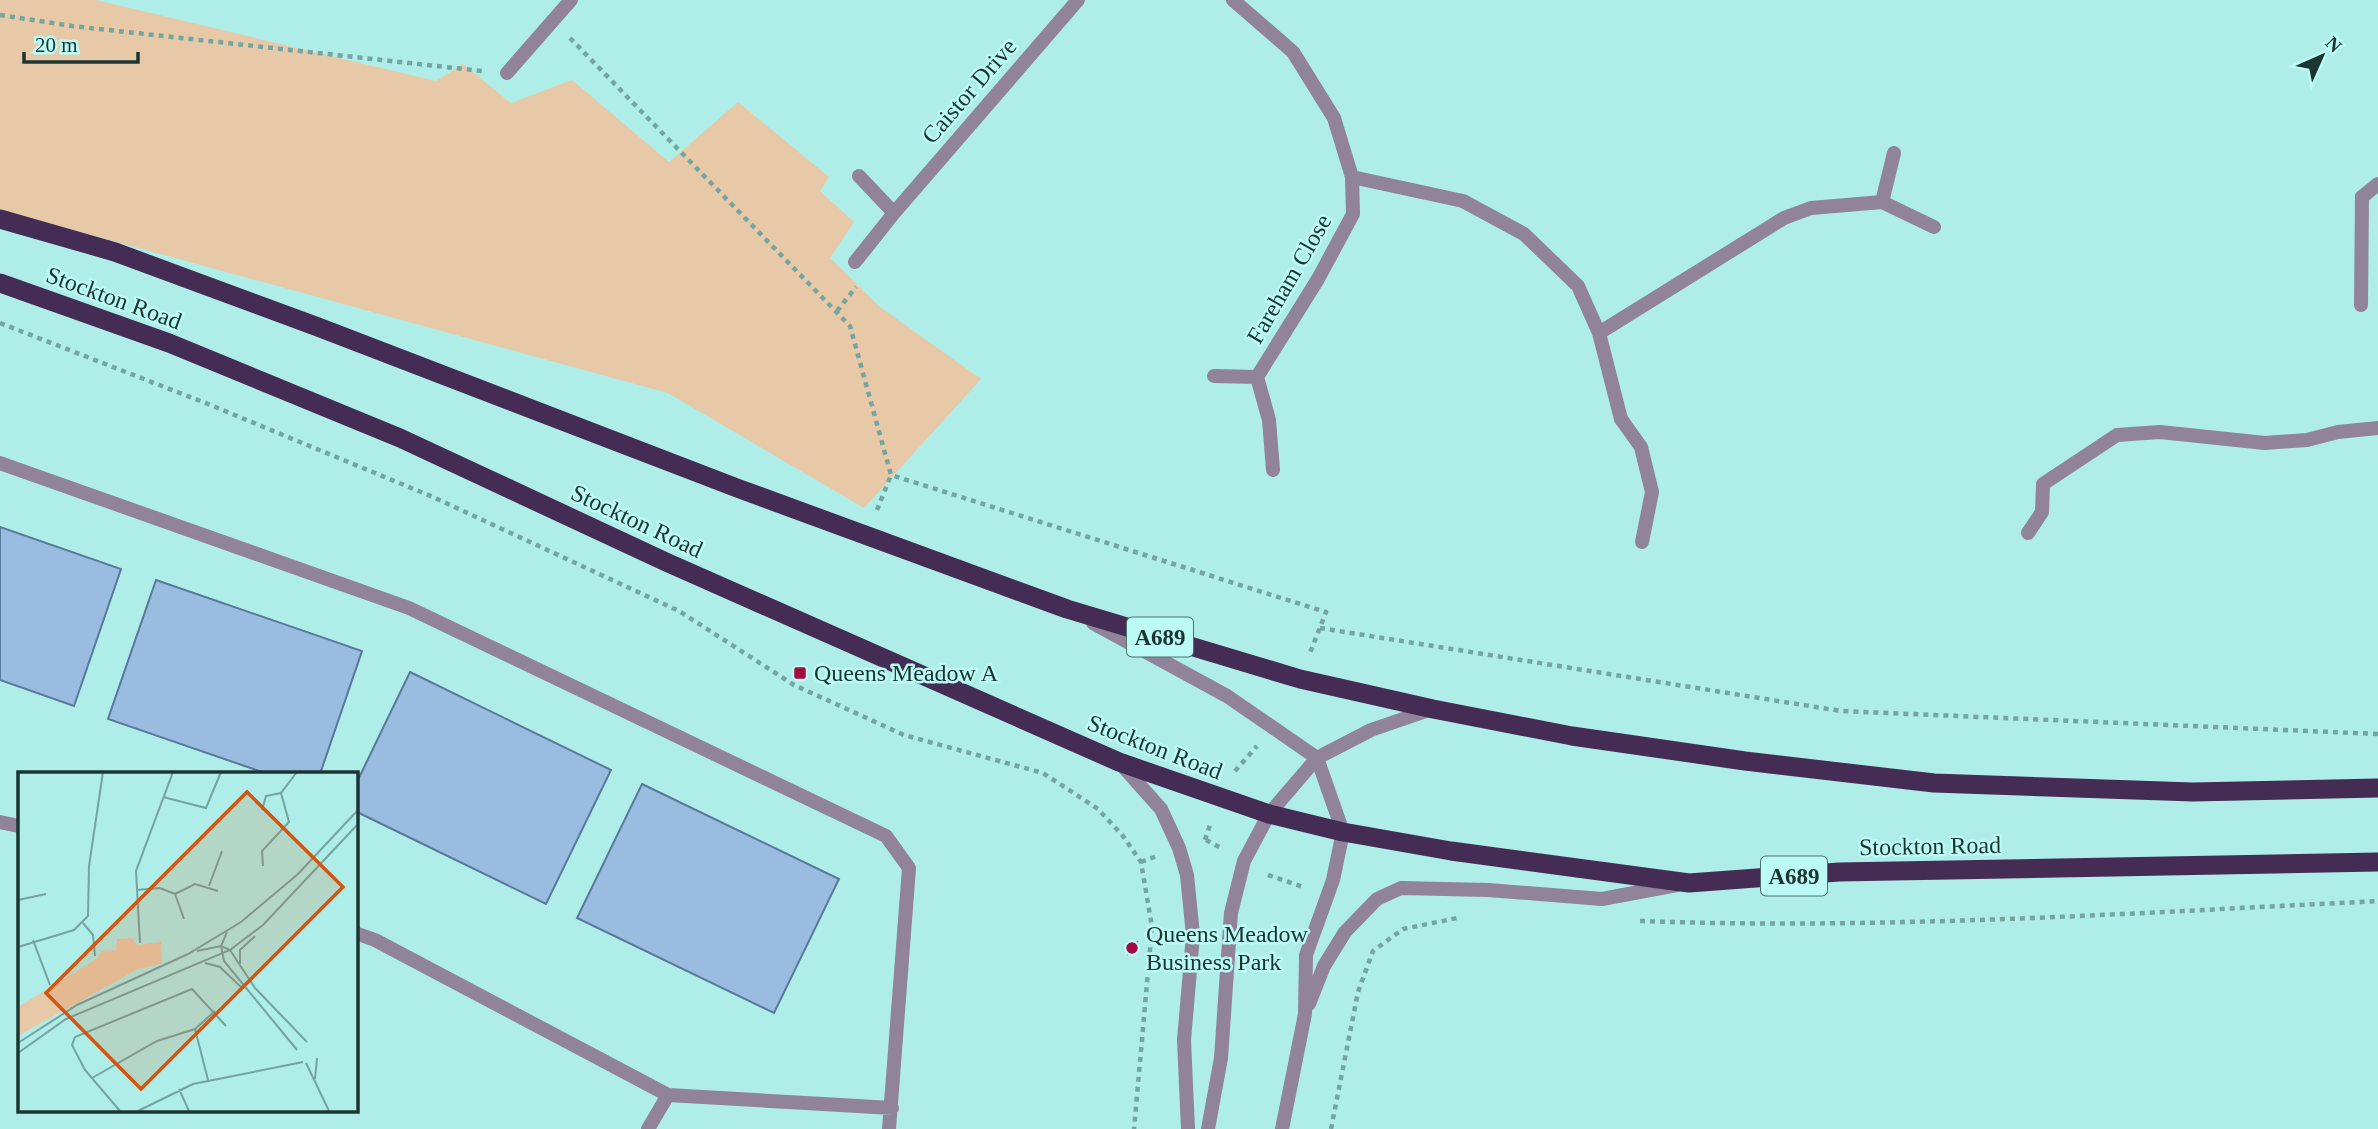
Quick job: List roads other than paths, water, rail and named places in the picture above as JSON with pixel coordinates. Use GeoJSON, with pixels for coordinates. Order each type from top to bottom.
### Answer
{"type":"FeatureCollection","features":[{"type":"Feature","properties":{"kind":"highway","name":"Stockton Road"},"geometry":{"type":"LineString","coordinates":[[0,219],[115,252],[737,488],[1067,609],[1300,679],[1572,736],[1745,761],[1934,783],[2193,792],[2378,788]]}},
{"type":"Feature","properties":{"kind":"highway","name":"Stockton Road"},"geometry":{"type":"LineString","coordinates":[[0,283],[169,343],[400,438],[666,562],[1119,762],[1269,814],[1343,832],[1451,851],[1689,883],[1839,872],[2378,862]]}},
{"type":"Feature","properties":{"kind":"street"},"geometry":{"type":"LineString","coordinates":[[507,74],[571,0]]}},
{"type":"Feature","properties":{"kind":"street","name":"Caistor Drive"},"geometry":{"type":"LineString","coordinates":[[855,262],[1078,0]]}},
{"type":"Feature","properties":{"kind":"street"},"geometry":{"type":"LineString","coordinates":[[1233,0],[1293,52],[1334,118],[1352,177],[1463,201],[1524,234],[1578,286],[1600,333],[1621,419],[1641,447],[1652,492],[1643,542]]}},
{"type":"Feature","properties":{"kind":"street"},"geometry":{"type":"LineString","coordinates":[[1882,202],[1894,153]]}},
{"type":"Feature","properties":{"kind":"street"},"geometry":{"type":"LineString","coordinates":[[859,176],[894,213]]}},
{"type":"Feature","properties":{"kind":"street","name":"Fareham Close"},"geometry":{"type":"LineString","coordinates":[[1273,470],[1269,420],[1257,377],[1318,279],[1353,214],[1352,177]]}},
{"type":"Feature","properties":{"kind":"street"},"geometry":{"type":"LineString","coordinates":[[2361,305],[2362,197],[2378,184]]}},
{"type":"Feature","properties":{"kind":"street"},"geometry":{"type":"LineString","coordinates":[[1600,333],[1784,219],[1811,208],[1882,202],[1934,227]]}},
{"type":"Feature","properties":{"kind":"street","name":"Fareham Close"},"geometry":{"type":"LineString","coordinates":[[1214,376],[1257,377]]}},
{"type":"Feature","properties":{"kind":"street"},"geometry":{"type":"LineString","coordinates":[[2028,533],[2042,512],[2043,484],[2117,435],[2160,432],[2265,443],[2307,440],[2338,432],[2378,428]]}},
{"type":"Feature","properties":{"kind":"street"},"geometry":{"type":"LineString","coordinates":[[0,463],[409,608],[886,836],[909,869],[889,1129]]}},
{"type":"Feature","properties":{"kind":"street"},"geometry":{"type":"LineString","coordinates":[[1067,609],[1227,696],[1317,758],[1343,832],[1333,880],[1306,955],[1306,1014]]}},
{"type":"Feature","properties":{"kind":"street"},"geometry":{"type":"LineString","coordinates":[[1208,1129],[1221,1058],[1231,913],[1244,861],[1269,814],[1317,758],[1371,730],[1433,709]]}},
{"type":"Feature","properties":{"kind":"street"},"geometry":{"type":"LineString","coordinates":[[1119,762],[1161,809],[1179,848],[1186,875],[1193,935],[1184,1040],[1188,1129]]}},
{"type":"Feature","properties":{"kind":"street"},"geometry":{"type":"LineString","coordinates":[[0,822],[18,826]]}},
{"type":"Feature","properties":{"kind":"street"},"geometry":{"type":"LineString","coordinates":[[1282,1129],[1306,1014],[1324,966],[1345,932],[1377,899],[1401,888],[1488,890],[1602,899],[1689,883]]}},
{"type":"Feature","properties":{"kind":"street"},"geometry":{"type":"LineString","coordinates":[[357,934],[375,940],[668,1096],[891,1108]]}},
{"type":"Feature","properties":{"kind":"street"},"geometry":{"type":"LineString","coordinates":[[648,1129],[668,1096]]}},
{"type":"Feature","properties":{"kind":"place","name":"Queens Meadow A"},"geometry":{"type":"Point","coordinates":[800,673]}},
{"type":"Feature","properties":{"kind":"place","name":"Queens Meadow Business Park"},"geometry":{"type":"Point","coordinates":[1132,948]}}]}
